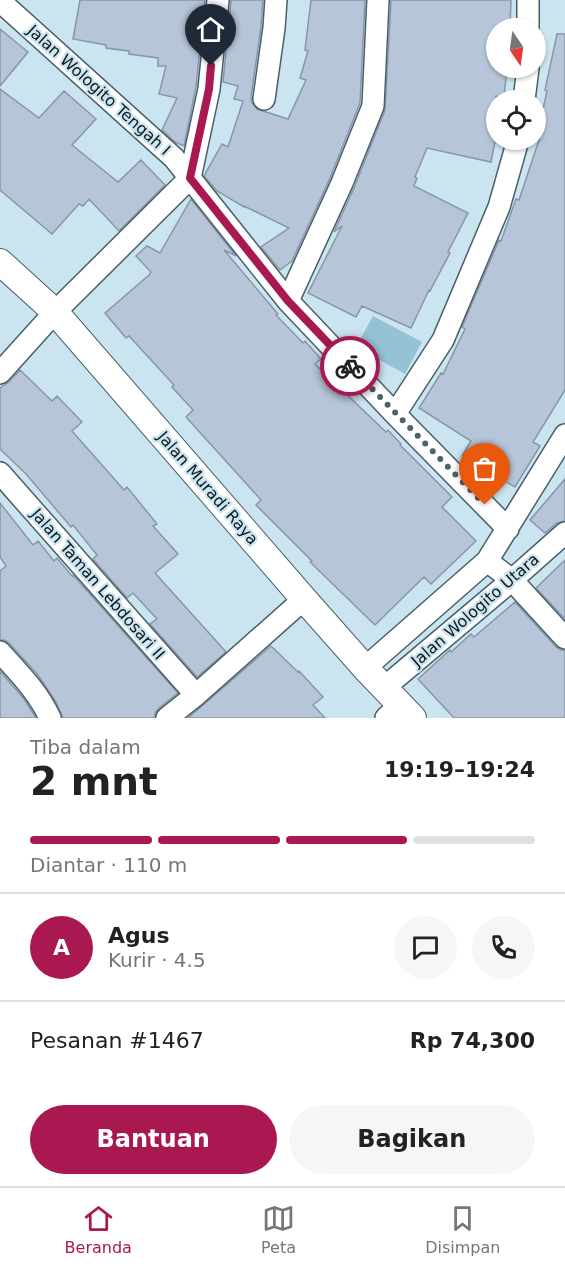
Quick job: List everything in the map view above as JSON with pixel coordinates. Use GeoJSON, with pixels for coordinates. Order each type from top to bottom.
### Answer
{"type":"FeatureCollection","features":[{"type":"Feature","properties":{"kind":"street"},"geometry":{"type":"LineString","coordinates":[[0,373],[55,312],[190,178],[209,89],[219,0]]}},
{"type":"Feature","properties":{"kind":"street"},"geometry":{"type":"LineString","coordinates":[[264,99],[276,0]]}},
{"type":"Feature","properties":{"kind":"street"},"geometry":{"type":"LineString","coordinates":[[288,301],[342,183],[373,106],[378,0]]}},
{"type":"Feature","properties":{"kind":"street"},"geometry":{"type":"LineString","coordinates":[[528,0],[528,18]]}},
{"type":"Feature","properties":{"kind":"street","name":"Jalan Wologito Tengah I"},"geometry":{"type":"LineString","coordinates":[[0,1],[174,158],[288,301],[508,529]]}},
{"type":"Feature","properties":{"kind":"street"},"geometry":{"type":"LineString","coordinates":[[395,414],[443,340],[500,207],[515,150]]}},
{"type":"Feature","properties":{"kind":"street","name":"Jalan Muradi Raya"},"geometry":{"type":"LineString","coordinates":[[0,262],[55,312],[365,668],[396,707]]}},
{"type":"Feature","properties":{"kind":"street"},"geometry":{"type":"LineString","coordinates":[[365,668],[488,561],[565,435]]}},
{"type":"Feature","properties":{"kind":"street","name":"Jalan Taman Lebdosari II"},"geometry":{"type":"LineString","coordinates":[[0,473],[196,695]]}},
{"type":"Feature","properties":{"kind":"street","name":"Jalan Wologito Utara"},"geometry":{"type":"LineString","coordinates":[[396,707],[512,580],[565,533]]}},
{"type":"Feature","properties":{"kind":"street"},"geometry":{"type":"LineString","coordinates":[[488,561],[512,580],[565,638]]}},
{"type":"Feature","properties":{"kind":"street"},"geometry":{"type":"LineString","coordinates":[[167,718],[304,599]]}},
{"type":"Feature","properties":{"kind":"street"},"geometry":{"type":"LineString","coordinates":[[0,652],[30,685],[44,704],[50,718]]}},
{"type":"Feature","properties":{"kind":"shaded area"},"geometry":{"type":"Polygon","coordinates":[[[373,316],[422,342],[405,374],[356,347],[373,316]]]}},
{"type":"Feature","properties":{"kind":"building"},"geometry":{"type":"Polygon","coordinates":[[[80,0],[205,0],[196,87],[184,146],[175,142],[162,130],[177,98],[159,94],[166,66],[158,66],[158,58],[129,54],[129,51],[106,48],[106,45],[73,39],[80,0]]]}},
{"type":"Feature","properties":{"kind":"building"},"geometry":{"type":"Polygon","coordinates":[[[231,0],[263,0],[252,103],[257,109],[288,119],[306,80],[300,78],[308,51],[305,50],[311,0],[365,0],[360,103],[330,178],[292,261],[280,270],[261,247],[289,228],[244,207],[217,191],[204,176],[222,144],[228,147],[243,101],[234,99],[238,86],[223,82],[231,0]]]}},
{"type":"Feature","properties":{"kind":"building"},"geometry":{"type":"Polygon","coordinates":[[[391,0],[511,0],[510,18],[486,18],[486,78],[506,78],[505,90],[486,90],[486,150],[493,150],[491,162],[427,148],[415,177],[417,178],[414,186],[468,213],[411,328],[362,306],[356,317],[308,293],[342,226],[334,232],[385,110],[391,0]]]}},
{"type":"Feature","properties":{"kind":"building"},"geometry":{"type":"Polygon","coordinates":[[[0,29],[28,52],[0,86],[0,29]]]}},
{"type":"Feature","properties":{"kind":"building"},"geometry":{"type":"Polygon","coordinates":[[[557,34],[565,34],[565,390],[533,442],[540,446],[515,487],[462,456],[471,441],[419,408],[441,373],[443,374],[465,329],[462,327],[499,240],[501,241],[516,199],[519,200],[536,150],[546,150],[547,91],[545,90],[557,34]]]}},
{"type":"Feature","properties":{"kind":"building"},"geometry":{"type":"Polygon","coordinates":[[[0,89],[39,118],[64,91],[96,119],[72,145],[118,182],[141,160],[165,185],[119,231],[89,199],[83,206],[79,204],[52,234],[0,190],[0,89]]]}},
{"type":"Feature","properties":{"kind":"building"},"geometry":{"type":"Polygon","coordinates":[[[191,199],[236,256],[224,250],[278,314],[276,315],[321,359],[315,364],[386,432],[388,430],[452,497],[442,507],[476,541],[431,584],[424,577],[375,625],[256,505],[261,500],[186,417],[193,410],[172,387],[174,385],[129,336],[126,338],[105,313],[149,275],[151,272],[136,256],[147,246],[160,253],[191,199]]]}},
{"type":"Feature","properties":{"kind":"building"},"geometry":{"type":"Polygon","coordinates":[[[20,370],[52,401],[57,396],[82,422],[72,431],[124,490],[127,487],[157,524],[153,526],[178,554],[155,573],[226,652],[197,677],[150,624],[157,619],[133,593],[127,598],[93,559],[97,555],[73,525],[71,527],[26,474],[0,449],[0,388],[20,370]]]}},
{"type":"Feature","properties":{"kind":"building"},"geometry":{"type":"Polygon","coordinates":[[[565,479],[565,521],[557,523],[545,533],[530,520],[565,479]]]}},
{"type":"Feature","properties":{"kind":"building"},"geometry":{"type":"Polygon","coordinates":[[[0,503],[33,545],[38,541],[54,561],[57,558],[178,693],[159,708],[155,713],[155,718],[63,718],[56,702],[38,675],[9,643],[0,640],[0,571],[6,566],[0,557],[0,503]]]}},
{"type":"Feature","properties":{"kind":"building"},"geometry":{"type":"Polygon","coordinates":[[[565,560],[565,619],[536,588],[565,560]]]}},
{"type":"Feature","properties":{"kind":"building"},"geometry":{"type":"Polygon","coordinates":[[[515,602],[556,647],[565,650],[565,718],[454,718],[418,679],[450,650],[451,652],[471,634],[474,637],[515,602]]]}},
{"type":"Feature","properties":{"kind":"building"},"geometry":{"type":"Polygon","coordinates":[[[271,646],[323,697],[313,705],[325,718],[188,718],[271,646]]]}},
{"type":"Feature","properties":{"kind":"building"},"geometry":{"type":"Polygon","coordinates":[[[0,671],[24,699],[36,718],[0,718],[0,671]]]}},
{"type":"Feature","properties":{"kind":"way so far"},"geometry":{"type":"LineString","coordinates":[[350,366],[485,505]]}},
{"type":"Feature","properties":{"kind":"route"},"geometry":{"type":"LineString","coordinates":[[211,66],[209,89],[190,178],[288,301],[350,366]]}}]}
